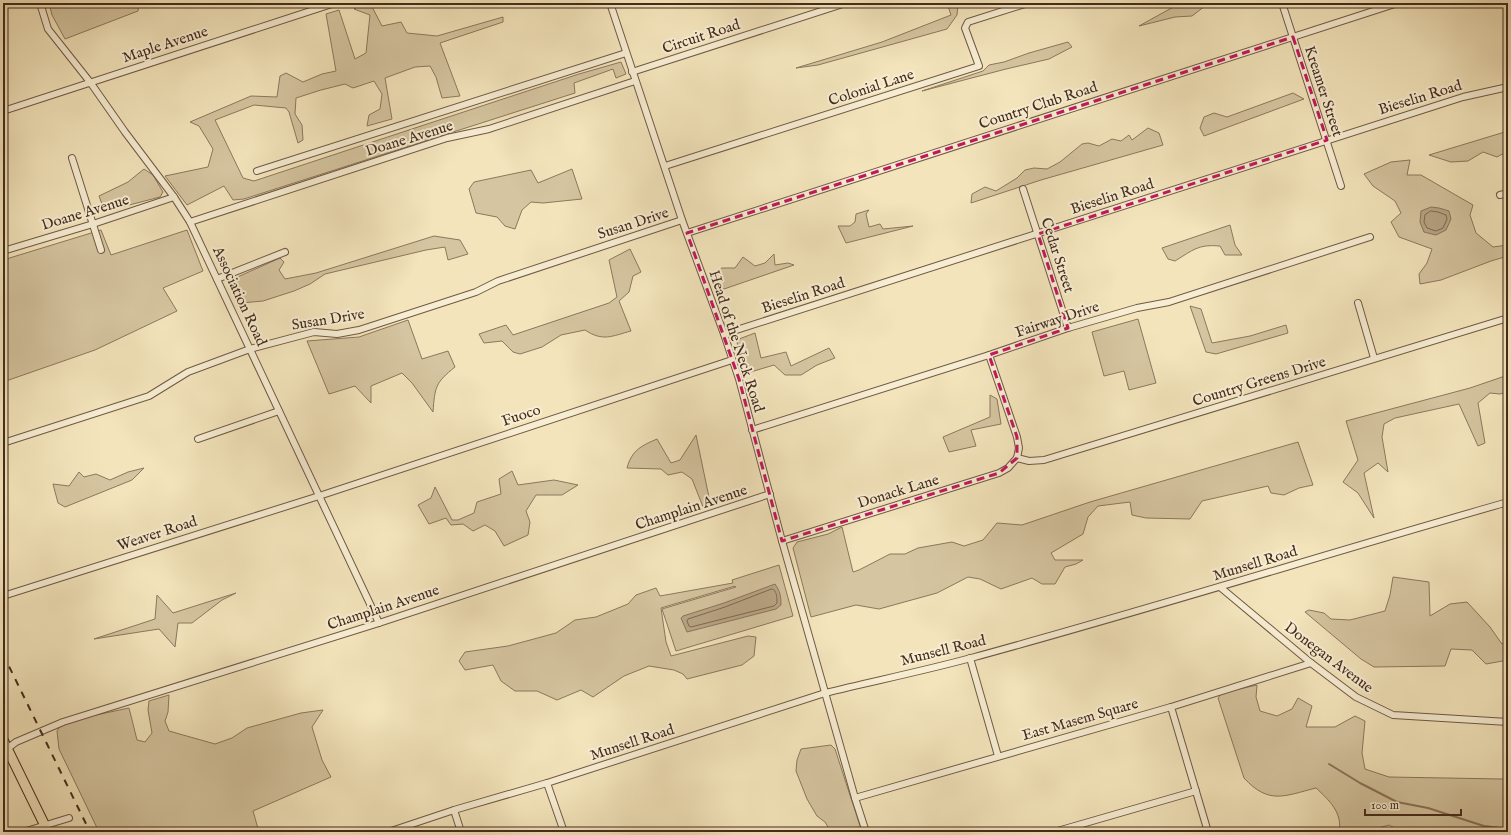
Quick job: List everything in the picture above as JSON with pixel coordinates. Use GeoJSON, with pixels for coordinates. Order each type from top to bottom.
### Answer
{"type":"FeatureCollection","features":[{"type":"Feature","properties":{"kind":"main road"},"geometry":{"type":"LineString","coordinates":[[3,740],[5,751],[47,829]]}},
{"type":"Feature","properties":{"kind":"street","name":"Association Road"},"geometry":{"type":"LineString","coordinates":[[40,3],[48,29],[90,82],[125,132],[174,197],[190,222],[379,623]]}},
{"type":"Feature","properties":{"kind":"street","name":"Maple Avenue"},"geometry":{"type":"LineString","coordinates":[[3,111],[335,3]]}},
{"type":"Feature","properties":{"kind":"street","name":"Head of the Neck Road"},"geometry":{"type":"LineString","coordinates":[[610,3],[682,220],[739,379],[782,541],[866,832]]}},
{"type":"Feature","properties":{"kind":"street","name":"Circuit Road"},"geometry":{"type":"LineString","coordinates":[[632,72],[846,3]]}},
{"type":"Feature","properties":{"kind":"street","name":"Colonial Lane"},"geometry":{"type":"LineString","coordinates":[[665,166],[979,66],[965,28],[968,22],[1028,3]]}},
{"type":"Feature","properties":{"kind":"street","name":"Kreamer Street"},"geometry":{"type":"LineString","coordinates":[[1282,3],[1341,186]]}},
{"type":"Feature","properties":{"kind":"street","name":"Country Club Road"},"geometry":{"type":"LineString","coordinates":[[687,233],[1398,3]]}},
{"type":"Feature","properties":{"kind":"street","name":"Doane Avenue"},"geometry":{"type":"LineString","coordinates":[[257,171],[626,53]]}},
{"type":"Feature","properties":{"kind":"street","name":"Doane Avenue"},"geometry":{"type":"LineString","coordinates":[[190,222],[447,138],[489,129],[635,81]]}},
{"type":"Feature","properties":{"kind":"street","name":"Bieselin Road"},"geometry":{"type":"LineString","coordinates":[[724,334],[1326,140],[1463,97],[1508,87]]}},
{"type":"Feature","properties":{"kind":"street"},"geometry":{"type":"LineString","coordinates":[[72,158],[101,250]]}},
{"type":"Feature","properties":{"kind":"street","name":"Cedar Street"},"geometry":{"type":"LineString","coordinates":[[1023,189],[1068,328]]}},
{"type":"Feature","properties":{"kind":"street"},"geometry":{"type":"LineString","coordinates":[[1500,195],[1508,193]]}},
{"type":"Feature","properties":{"kind":"street","name":"Doane Avenue"},"geometry":{"type":"LineString","coordinates":[[3,251],[93,224],[174,197]]}},
{"type":"Feature","properties":{"kind":"street","name":"Susan Drive"},"geometry":{"type":"LineString","coordinates":[[3,443],[149,396],[188,372],[250,349],[314,332],[337,334],[359,330],[476,292],[498,281],[682,220]]}},
{"type":"Feature","properties":{"kind":"street","name":"Fairway Drive"},"geometry":{"type":"LineString","coordinates":[[752,430],[989,355],[1068,328],[1137,308],[1169,302],[1370,237]]}},
{"type":"Feature","properties":{"kind":"street"},"geometry":{"type":"LineString","coordinates":[[217,279],[285,252]]}},
{"type":"Feature","properties":{"kind":"street"},"geometry":{"type":"LineString","coordinates":[[1358,303],[1374,358]]}},
{"type":"Feature","properties":{"kind":"street","name":"Country Greens Drive"},"geometry":{"type":"LineString","coordinates":[[1017,458],[1029,461],[1044,460],[1508,318]]}},
{"type":"Feature","properties":{"kind":"street"},"geometry":{"type":"LineString","coordinates":[[989,355],[1017,437],[1019,448],[1017,458]]}},
{"type":"Feature","properties":{"kind":"street","name":"Fuoco"},"geometry":{"type":"LineString","coordinates":[[319,496],[732,360]]}},
{"type":"Feature","properties":{"kind":"street"},"geometry":{"type":"LineString","coordinates":[[198,439],[279,411]]}},
{"type":"Feature","properties":{"kind":"street","name":"Donack Lane"},"geometry":{"type":"LineString","coordinates":[[782,541],[999,473],[1008,468],[1017,458]]}},
{"type":"Feature","properties":{"kind":"street","name":"Champlain Avenue"},"geometry":{"type":"LineString","coordinates":[[5,751],[16,742],[56,724],[379,623],[770,494]]}},
{"type":"Feature","properties":{"kind":"street","name":"Weaver Road"},"geometry":{"type":"LineString","coordinates":[[3,596],[319,496]]}},
{"type":"Feature","properties":{"kind":"street","name":"Munsell Road"},"geometry":{"type":"LineString","coordinates":[[388,832],[454,810],[547,783],[825,693],[970,658],[1220,587],[1360,544],[1508,502]]}},
{"type":"Feature","properties":{"kind":"street","name":"Donegan Avenue"},"geometry":{"type":"LineString","coordinates":[[1220,587],[1311,663],[1356,698],[1393,715],[1508,722]]}},
{"type":"Feature","properties":{"kind":"street"},"geometry":{"type":"LineString","coordinates":[[970,658],[998,756]]}},
{"type":"Feature","properties":{"kind":"street","name":"East Masem Square"},"geometry":{"type":"LineString","coordinates":[[855,798],[1171,707],[1311,663]]}},
{"type":"Feature","properties":{"kind":"street"},"geometry":{"type":"LineString","coordinates":[[1171,707],[1208,832]]}},
{"type":"Feature","properties":{"kind":"street"},"geometry":{"type":"LineString","coordinates":[[547,783],[564,832]]}},
{"type":"Feature","properties":{"kind":"street"},"geometry":{"type":"LineString","coordinates":[[1054,832],[1196,791]]}},
{"type":"Feature","properties":{"kind":"street"},"geometry":{"type":"LineString","coordinates":[[454,810],[461,832]]}},
{"type":"Feature","properties":{"kind":"street"},"geometry":{"type":"LineString","coordinates":[[23,832],[47,829],[69,818]]}},
{"type":"Feature","properties":{"kind":"highlighted area"},"geometry":{"type":"Polygon","coordinates":[[[1293,37],[1327,140],[1038,234],[1068,328],[989,355],[1017,437],[1017,458],[999,473],[782,541],[739,379],[687,233],[1293,37]]]}},
{"type":"Feature","properties":{"kind":"shaded area"},"geometry":{"type":"Polygon","coordinates":[[[49,3],[139,3],[138,11],[65,39],[52,15],[49,3]]]}},
{"type":"Feature","properties":{"kind":"shaded area"},"geometry":{"type":"Polygon","coordinates":[[[363,3],[370,3],[382,26],[401,22],[407,33],[437,36],[503,17],[503,22],[440,43],[460,96],[442,98],[436,77],[430,66],[415,67],[385,78],[392,119],[367,126],[369,115],[380,109],[382,94],[374,81],[353,88],[345,84],[296,98],[295,114],[302,125],[303,140],[298,143],[289,112],[286,108],[254,105],[215,120],[243,178],[254,181],[579,74],[621,62],[626,74],[616,78],[613,69],[574,83],[575,93],[244,199],[233,200],[224,186],[187,205],[165,176],[208,167],[213,149],[199,126],[190,122],[251,96],[277,97],[280,76],[286,73],[303,82],[322,74],[336,71],[326,14],[339,10],[355,59],[366,53],[370,15],[354,9],[363,3]]]}},
{"type":"Feature","properties":{"kind":"shaded area"},"geometry":{"type":"Polygon","coordinates":[[[947,3],[958,4],[957,15],[947,29],[818,65],[796,68],[882,42],[951,15],[947,3]]]}},
{"type":"Feature","properties":{"kind":"shaded area"},"geometry":{"type":"Polygon","coordinates":[[[1185,3],[1215,3],[1205,6],[1192,16],[1175,17],[1139,26],[1177,5],[1185,3]]]}},
{"type":"Feature","properties":{"kind":"shaded area"},"geometry":{"type":"Polygon","coordinates":[[[1068,42],[1072,47],[1049,59],[922,91],[983,71],[989,65],[1004,62],[1068,42]]]}},
{"type":"Feature","properties":{"kind":"shaded area"},"geometry":{"type":"Polygon","coordinates":[[[1293,93],[1304,99],[1204,136],[1200,128],[1204,117],[1214,113],[1227,117],[1293,93]]]}},
{"type":"Feature","properties":{"kind":"shaded area"},"geometry":{"type":"Polygon","coordinates":[[[1148,128],[1159,133],[1163,145],[1041,180],[971,203],[972,194],[985,187],[996,191],[1017,178],[1025,170],[1034,168],[1047,169],[1060,162],[1082,144],[1088,143],[1099,146],[1112,139],[1121,141],[1129,135],[1132,140],[1148,128]]]}},
{"type":"Feature","properties":{"kind":"shaded area"},"geometry":{"type":"Polygon","coordinates":[[[1508,131],[1508,151],[1497,157],[1483,152],[1468,161],[1451,162],[1429,155],[1508,131]]]}},
{"type":"Feature","properties":{"kind":"shaded area"},"geometry":{"type":"Polygon","coordinates":[[[1410,160],[1407,175],[1421,175],[1473,205],[1470,215],[1476,233],[1493,247],[1508,245],[1508,256],[1441,280],[1420,284],[1419,274],[1427,263],[1432,249],[1399,237],[1391,222],[1401,213],[1395,201],[1373,186],[1364,174],[1391,162],[1410,160]]]}},
{"type":"Feature","properties":{"kind":"shaded area"},"geometry":{"type":"Polygon","coordinates":[[[144,169],[153,175],[163,192],[160,197],[110,210],[102,204],[99,196],[128,182],[144,169]]]}},
{"type":"Feature","properties":{"kind":"shaded area"},"geometry":{"type":"Polygon","coordinates":[[[572,169],[582,199],[543,203],[531,202],[522,210],[515,229],[505,226],[497,217],[476,213],[469,189],[474,182],[531,170],[538,183],[572,169]]]}},
{"type":"Feature","properties":{"kind":"shaded area"},"geometry":{"type":"Polygon","coordinates":[[[869,210],[866,214],[869,227],[880,224],[883,229],[913,226],[846,243],[838,226],[850,226],[855,222],[856,214],[869,210]]]}},
{"type":"Feature","properties":{"kind":"shaded area"},"geometry":{"type":"Polygon","coordinates":[[[1230,225],[1235,245],[1242,255],[1225,255],[1220,246],[1206,246],[1191,251],[1175,261],[1168,259],[1162,248],[1230,225]]]}},
{"type":"Feature","properties":{"kind":"shaded area"},"geometry":{"type":"Polygon","coordinates":[[[101,230],[111,255],[187,230],[203,271],[163,288],[177,311],[95,350],[3,382],[3,260],[101,230]]]}},
{"type":"Feature","properties":{"kind":"shaded area"},"geometry":{"type":"Polygon","coordinates":[[[434,236],[460,240],[468,254],[448,260],[445,247],[426,250],[325,274],[310,284],[294,291],[263,301],[241,303],[229,285],[233,279],[280,258],[284,262],[279,270],[285,279],[316,273],[434,236]]]}},
{"type":"Feature","properties":{"kind":"shaded area"},"geometry":{"type":"Polygon","coordinates":[[[630,249],[641,272],[633,276],[629,292],[619,301],[631,331],[613,336],[602,337],[591,334],[585,330],[561,335],[542,347],[520,354],[513,352],[502,341],[484,343],[479,334],[506,325],[513,335],[609,303],[617,297],[609,260],[630,249]]]}},
{"type":"Feature","properties":{"kind":"shaded area"},"geometry":{"type":"Polygon","coordinates":[[[774,254],[775,265],[788,263],[794,265],[724,289],[715,287],[715,272],[722,268],[735,268],[743,257],[755,266],[765,263],[774,254]]]}},
{"type":"Feature","properties":{"kind":"shaded area"},"geometry":{"type":"Polygon","coordinates":[[[1190,306],[1201,309],[1212,343],[1250,336],[1286,325],[1288,333],[1216,354],[1206,352],[1190,306]]]}},
{"type":"Feature","properties":{"kind":"shaded area"},"geometry":{"type":"Polygon","coordinates":[[[1138,319],[1156,383],[1129,390],[1124,371],[1104,376],[1092,332],[1138,319]]]}},
{"type":"Feature","properties":{"kind":"shaded area"},"geometry":{"type":"Polygon","coordinates":[[[408,320],[422,359],[448,351],[455,367],[443,377],[437,386],[434,397],[433,412],[412,383],[402,373],[371,386],[371,403],[355,386],[329,394],[307,341],[359,337],[408,320]]]}},
{"type":"Feature","properties":{"kind":"shaded area"},"geometry":{"type":"Polygon","coordinates":[[[755,333],[761,358],[786,352],[791,366],[829,348],[835,358],[817,365],[801,375],[785,375],[774,365],[744,374],[737,342],[739,339],[755,333]]]}},
{"type":"Feature","properties":{"kind":"shaded area"},"geometry":{"type":"Polygon","coordinates":[[[1508,375],[1508,392],[1500,394],[1490,393],[1478,403],[1485,443],[1478,446],[1459,404],[1395,418],[1384,424],[1382,437],[1388,472],[1378,463],[1364,473],[1374,518],[1358,493],[1343,482],[1358,460],[1346,421],[1470,388],[1508,375]]]}},
{"type":"Feature","properties":{"kind":"shaded area"},"geometry":{"type":"Polygon","coordinates":[[[990,395],[997,399],[1001,424],[971,430],[976,446],[949,452],[943,437],[990,417],[990,395]]]}},
{"type":"Feature","properties":{"kind":"shaded area"},"geometry":{"type":"Polygon","coordinates":[[[696,435],[710,502],[703,507],[692,479],[682,472],[668,475],[661,469],[627,468],[634,453],[638,449],[657,439],[671,463],[680,460],[696,435]]]}},
{"type":"Feature","properties":{"kind":"shaded area"},"geometry":{"type":"Polygon","coordinates":[[[1298,442],[1313,485],[1299,488],[1284,495],[1271,493],[1268,486],[1202,501],[1190,519],[1146,518],[1132,515],[1130,502],[1098,506],[1088,517],[1083,534],[1051,553],[1055,560],[1083,560],[1065,567],[1055,584],[1042,584],[1032,578],[1001,589],[980,579],[968,577],[937,593],[879,609],[856,605],[811,617],[793,548],[797,542],[828,534],[842,527],[853,572],[890,554],[905,554],[918,548],[952,542],[964,546],[983,540],[997,523],[1022,525],[1090,502],[1298,442]]]}},
{"type":"Feature","properties":{"kind":"shaded area"},"geometry":{"type":"Polygon","coordinates":[[[144,468],[132,480],[65,507],[58,503],[53,484],[69,486],[79,472],[84,477],[96,474],[110,480],[128,472],[144,468]]]}},
{"type":"Feature","properties":{"kind":"shaded area"},"geometry":{"type":"Polygon","coordinates":[[[512,471],[518,485],[554,480],[578,485],[562,495],[536,495],[526,511],[530,522],[528,535],[504,546],[495,531],[485,525],[473,531],[463,524],[451,525],[446,518],[429,524],[418,505],[431,498],[435,487],[452,520],[458,520],[474,513],[477,502],[501,494],[499,479],[512,471]]]}},
{"type":"Feature","properties":{"kind":"shaded area"},"geometry":{"type":"Polygon","coordinates":[[[779,565],[793,616],[676,651],[662,609],[736,587],[735,586],[661,608],[666,642],[671,656],[748,636],[756,637],[754,656],[742,665],[687,679],[683,674],[674,670],[649,666],[624,676],[593,697],[581,690],[557,700],[537,691],[515,691],[501,681],[493,665],[465,670],[459,661],[465,652],[508,646],[556,633],[575,620],[596,617],[628,604],[636,595],[656,588],[660,596],[733,583],[732,580],[779,565]]]}},
{"type":"Feature","properties":{"kind":"shaded area"},"geometry":{"type":"Polygon","coordinates":[[[1393,577],[1429,582],[1430,616],[1450,604],[1467,602],[1490,627],[1502,644],[1508,641],[1508,660],[1486,664],[1472,650],[1451,649],[1445,666],[1374,667],[1361,659],[1305,612],[1309,610],[1324,613],[1331,619],[1350,620],[1385,611],[1390,595],[1393,577]]]}},
{"type":"Feature","properties":{"kind":"shaded area"},"geometry":{"type":"Polygon","coordinates":[[[236,593],[222,600],[192,623],[178,623],[175,647],[159,629],[94,639],[155,619],[157,595],[173,613],[236,593]]]}},
{"type":"Feature","properties":{"kind":"shaded area"},"geometry":{"type":"Polygon","coordinates":[[[1257,685],[1256,697],[1260,711],[1277,716],[1292,709],[1298,698],[1312,706],[1306,727],[1335,727],[1355,716],[1365,721],[1362,753],[1365,769],[1389,777],[1508,780],[1508,832],[1383,832],[1393,827],[1389,825],[1364,832],[1339,832],[1339,819],[1334,807],[1316,788],[1295,794],[1277,796],[1261,792],[1253,787],[1244,778],[1218,698],[1222,693],[1257,685]]]}},
{"type":"Feature","properties":{"kind":"shaded area"},"geometry":{"type":"Polygon","coordinates":[[[169,695],[168,712],[165,721],[169,731],[215,744],[232,738],[247,728],[301,713],[323,710],[312,727],[322,760],[331,777],[253,811],[259,832],[99,832],[59,749],[57,731],[63,722],[129,708],[137,740],[145,742],[152,733],[148,710],[149,701],[169,695]]]}},
{"type":"Feature","properties":{"kind":"shaded area"},"geometry":{"type":"Polygon","coordinates":[[[831,745],[835,749],[862,832],[831,832],[825,822],[817,816],[807,799],[796,771],[797,760],[801,749],[831,745]]]}},
{"type":"Feature","properties":{"kind":"water"},"geometry":{"type":"Polygon","coordinates":[[[1431,207],[1449,211],[1451,219],[1446,230],[1436,235],[1424,232],[1420,222],[1421,211],[1431,207]]]}},
{"type":"Feature","properties":{"kind":"water"},"geometry":{"type":"Polygon","coordinates":[[[775,584],[779,591],[781,602],[781,605],[776,609],[687,632],[681,618],[683,616],[775,584]]]}},
{"type":"Feature","properties":{"kind":"waterway"},"geometry":{"type":"LineString","coordinates":[[1329,764],[1360,783],[1397,802],[1428,808],[1484,826],[1508,829]]}},
{"type":"Feature","properties":{"kind":"railway"},"geometry":{"type":"LineString","coordinates":[[3,654],[90,832]]}}]}
